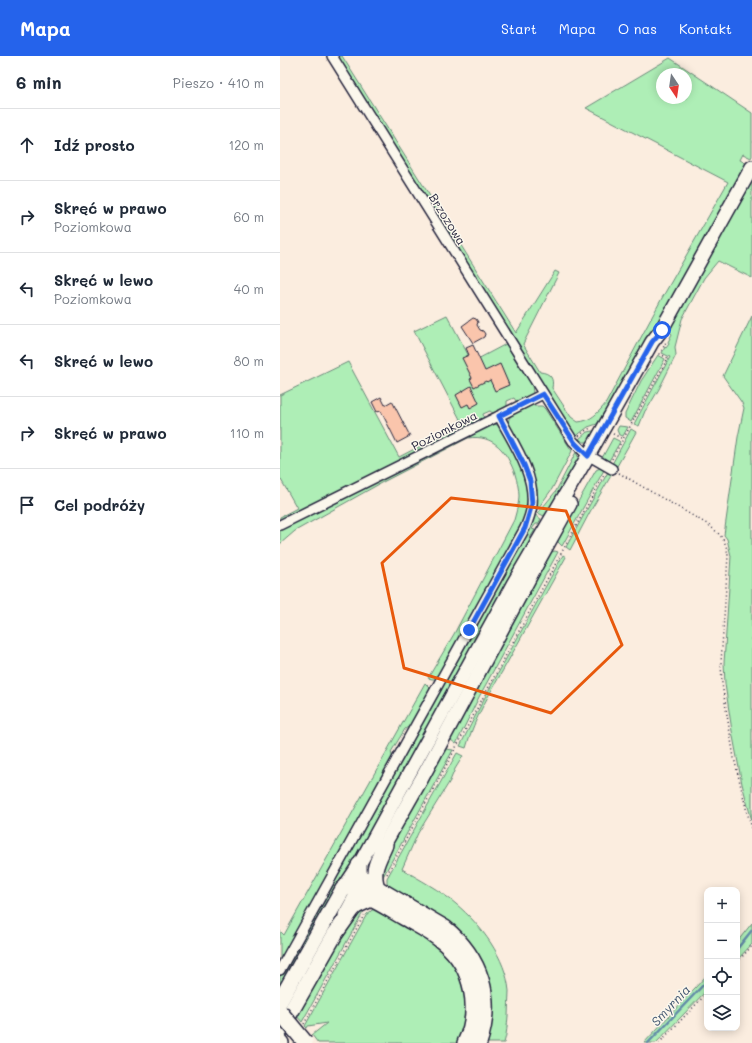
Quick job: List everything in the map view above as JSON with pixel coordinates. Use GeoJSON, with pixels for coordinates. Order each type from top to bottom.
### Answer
{"type":"FeatureCollection","features":[{"type":"Feature","properties":{"kind":"main road"},"geometry":{"type":"LineString","coordinates":[[280,1031],[335,934],[360,885],[385,845],[422,778],[592,458],[657,344],[664,335],[752,167]]}},
{"type":"Feature","properties":{"kind":"main road"},"geometry":{"type":"LineString","coordinates":[[280,1001],[343,889],[359,864],[513,584],[592,458]]}},
{"type":"Feature","properties":{"kind":"main road"},"geometry":{"type":"LineString","coordinates":[[374,896],[375,868],[385,845]]}},
{"type":"Feature","properties":{"kind":"main road"},"geometry":{"type":"LineString","coordinates":[[359,864],[360,885]]}},
{"type":"Feature","properties":{"kind":"main road"},"geometry":{"type":"LineString","coordinates":[[343,889],[351,886],[370,885],[374,896],[430,932],[445,943],[455,954],[462,964],[471,985],[473,1002],[471,1026],[465,1043]]}},
{"type":"Feature","properties":{"kind":"main road"},"geometry":{"type":"LineString","coordinates":[[335,934],[356,906],[374,896]]}},
{"type":"Feature","properties":{"kind":"main road"},"geometry":{"type":"LineString","coordinates":[[374,896],[445,928],[462,943],[469,952],[483,982],[485,998],[485,1014],[479,1043]]}},
{"type":"Feature","properties":{"kind":"main road"},"geometry":{"type":"LineString","coordinates":[[280,1012],[304,1039]]}},
{"type":"Feature","properties":{"kind":"street","name":"Brzozowa"},"geometry":{"type":"LineString","coordinates":[[332,56],[543,394]]}},
{"type":"Feature","properties":{"kind":"street","name":"Poziomkowa"},"geometry":{"type":"LineString","coordinates":[[280,525],[543,394]]}},
{"type":"Feature","properties":{"kind":"street"},"geometry":{"type":"LineString","coordinates":[[543,394],[573,441],[581,450],[610,469]]}},
{"type":"Feature","properties":{"kind":"street"},"geometry":{"type":"LineString","coordinates":[[280,970],[526,524],[532,504],[530,481],[524,465],[499,416]]}},
{"type":"Feature","properties":{"kind":"path"},"geometry":{"type":"LineString","coordinates":[[387,874],[494,676],[610,469],[668,358],[660,354],[664,335]]}},
{"type":"Feature","properties":{"kind":"path"},"geometry":{"type":"LineString","coordinates":[[573,441],[585,431],[596,427]]}},
{"type":"Feature","properties":{"kind":"path"},"geometry":{"type":"LineString","coordinates":[[610,469],[707,524],[718,532],[724,541],[728,556],[721,663],[722,684],[734,758],[752,828]]}},
{"type":"Feature","properties":{"kind":"path"},"geometry":{"type":"LineString","coordinates":[[304,1039],[366,912],[372,906],[374,896]]}},
{"type":"Feature","properties":{"kind":"path"},"geometry":{"type":"LineString","coordinates":[[740,959],[752,946]]}},
{"type":"Feature","properties":{"kind":"path"},"geometry":{"type":"LineString","coordinates":[[659,1043],[705,995]]}},
{"type":"Feature","properties":{"kind":"highlighted area"},"geometry":{"type":"Polygon","coordinates":[[[451,498],[566,511],[622,645],[551,713],[404,668],[382,563],[451,498]]]}},
{"type":"Feature","properties":{"kind":"green space"},"geometry":{"type":"Polygon","coordinates":[[[336,56],[342,56],[516,333],[555,271],[559,273],[523,344],[540,372],[551,377],[553,382],[552,388],[571,417],[578,422],[587,420],[594,416],[606,403],[662,298],[728,182],[586,108],[670,58],[685,68],[656,68],[656,104],[692,104],[692,73],[752,113],[751,158],[743,154],[740,160],[747,164],[656,326],[597,424],[588,427],[575,437],[336,56]]]}},
{"type":"Feature","properties":{"kind":"green space"},"geometry":{"type":"Polygon","coordinates":[[[752,180],[752,278],[718,261],[704,278],[682,319],[675,347],[676,355],[659,389],[645,411],[639,426],[634,424],[670,357],[662,353],[665,347],[666,348],[669,344],[668,342],[672,334],[670,332],[675,317],[752,180]]]}},
{"type":"Feature","properties":{"kind":"green space"},"geometry":{"type":"Polygon","coordinates":[[[447,315],[472,362],[506,344],[532,385],[533,393],[521,401],[516,401],[514,398],[507,401],[507,407],[494,414],[490,411],[483,414],[484,418],[432,446],[428,442],[463,425],[414,331],[447,315]]]}},
{"type":"Feature","properties":{"kind":"green space"},"geometry":{"type":"Polygon","coordinates":[[[752,316],[752,821],[742,784],[732,731],[725,684],[724,663],[731,556],[727,539],[724,535],[738,437],[744,408],[723,376],[752,316]]]}},
{"type":"Feature","properties":{"kind":"green space"},"geometry":{"type":"Polygon","coordinates":[[[658,355],[665,359],[631,422],[625,418],[625,414],[641,381],[658,355]]]}},
{"type":"Feature","properties":{"kind":"green space"},"geometry":{"type":"Polygon","coordinates":[[[348,362],[399,457],[422,445],[423,450],[280,522],[280,517],[297,508],[280,478],[280,395],[348,362]]]}},
{"type":"Feature","properties":{"kind":"green space"},"geometry":{"type":"Polygon","coordinates":[[[534,404],[534,406],[542,406],[545,409],[572,451],[552,489],[536,511],[508,422],[512,415],[534,404]]]}},
{"type":"Feature","properties":{"kind":"green space"},"geometry":{"type":"Polygon","coordinates":[[[492,424],[498,425],[501,429],[522,472],[527,494],[525,519],[437,679],[432,679],[428,678],[454,634],[514,520],[519,499],[518,485],[512,466],[498,446],[485,439],[477,437],[468,438],[381,483],[295,531],[280,544],[280,530],[492,424]]]}},
{"type":"Feature","properties":{"kind":"green space"},"geometry":{"type":"Polygon","coordinates":[[[619,426],[628,427],[623,436],[619,435],[617,430],[619,426]]]}},
{"type":"Feature","properties":{"kind":"green space"},"geometry":{"type":"Polygon","coordinates":[[[631,429],[636,432],[616,468],[611,466],[631,429]]]}},
{"type":"Feature","properties":{"kind":"green space"},"geometry":{"type":"Polygon","coordinates":[[[598,430],[589,442],[583,442],[579,439],[587,432],[598,430]]]}},
{"type":"Feature","properties":{"kind":"green space"},"geometry":{"type":"Polygon","coordinates":[[[613,438],[620,442],[607,464],[602,458],[613,438]]]}},
{"type":"Feature","properties":{"kind":"green space"},"geometry":{"type":"Polygon","coordinates":[[[576,452],[580,461],[562,493],[544,516],[538,513],[556,491],[576,452]]]}},
{"type":"Feature","properties":{"kind":"green space"},"geometry":{"type":"Polygon","coordinates":[[[600,468],[604,470],[562,546],[557,539],[596,470],[600,468]]]}},
{"type":"Feature","properties":{"kind":"green space"},"geometry":{"type":"Polygon","coordinates":[[[608,472],[612,474],[570,550],[566,547],[608,472]]]}},
{"type":"Feature","properties":{"kind":"green space"},"geometry":{"type":"Polygon","coordinates":[[[534,514],[541,519],[532,529],[535,530],[530,538],[529,545],[280,994],[280,976],[296,944],[534,514]]]}},
{"type":"Feature","properties":{"kind":"green space"},"geometry":{"type":"Polygon","coordinates":[[[551,552],[558,552],[479,697],[456,744],[451,740],[451,737],[551,552]]]}},
{"type":"Feature","properties":{"kind":"green space"},"geometry":{"type":"Polygon","coordinates":[[[563,555],[566,557],[484,704],[469,737],[466,748],[460,746],[484,699],[563,555]]]}},
{"type":"Feature","properties":{"kind":"green space"},"geometry":{"type":"Polygon","coordinates":[[[425,683],[430,688],[431,694],[413,724],[405,729],[391,752],[393,759],[280,962],[280,931],[284,935],[425,683]]]}},
{"type":"Feature","properties":{"kind":"green space"},"geometry":{"type":"Polygon","coordinates":[[[446,749],[453,750],[380,882],[381,864],[443,751],[446,749]]]}},
{"type":"Feature","properties":{"kind":"green space"},"geometry":{"type":"Polygon","coordinates":[[[457,753],[463,756],[450,781],[418,833],[402,869],[450,899],[465,912],[491,943],[503,966],[509,991],[508,1016],[504,1043],[486,1043],[492,998],[489,981],[477,952],[460,932],[387,886],[387,878],[457,753]]]}},
{"type":"Feature","properties":{"kind":"green space"},"geometry":{"type":"Polygon","coordinates":[[[366,907],[302,1022],[296,1015],[351,917],[366,907]]]}},
{"type":"Feature","properties":{"kind":"green space"},"geometry":{"type":"Polygon","coordinates":[[[375,908],[432,941],[452,960],[464,986],[467,1016],[458,1043],[318,1043],[312,1035],[327,1023],[308,1026],[307,1028],[305,1026],[367,914],[375,908]]]}},
{"type":"Feature","properties":{"kind":"green space"},"geometry":{"type":"Polygon","coordinates":[[[752,923],[752,944],[740,957],[740,938],[752,923]]]}},
{"type":"Feature","properties":{"kind":"green space"},"geometry":{"type":"Polygon","coordinates":[[[704,978],[704,993],[656,1043],[644,1043],[704,978]]]}},
{"type":"Feature","properties":{"kind":"building"},"geometry":{"type":"Polygon","coordinates":[[[473,318],[476,319],[480,330],[485,334],[484,337],[473,343],[462,326],[473,318]]]}},
{"type":"Feature","properties":{"kind":"building"},"geometry":{"type":"Polygon","coordinates":[[[473,345],[485,371],[500,364],[509,385],[495,391],[490,380],[474,387],[470,379],[472,378],[462,358],[469,355],[466,348],[473,345]]]}},
{"type":"Feature","properties":{"kind":"building"},"geometry":{"type":"Polygon","coordinates":[[[471,386],[479,403],[470,408],[468,404],[462,407],[456,395],[471,386]]]}},
{"type":"Feature","properties":{"kind":"building"},"geometry":{"type":"Polygon","coordinates":[[[381,397],[385,405],[392,401],[410,436],[397,443],[381,411],[377,412],[372,402],[381,397]]]}},
{"type":"Feature","properties":{"kind":"waterway","name":"Smyrnia"},"geometry":{"type":"LineString","coordinates":[[740,945],[752,930]]}},
{"type":"Feature","properties":{"kind":"waterway","name":"Smyrnia"},"geometry":{"type":"LineString","coordinates":[[648,1043],[704,984]]}},
{"type":"Feature","properties":{"kind":"route"},"geometry":{"type":"LineString","coordinates":[[469,630],[525,528],[532,504],[530,481],[524,465],[499,416],[543,394],[575,443],[588,456],[652,342],[662,330]]}}]}
